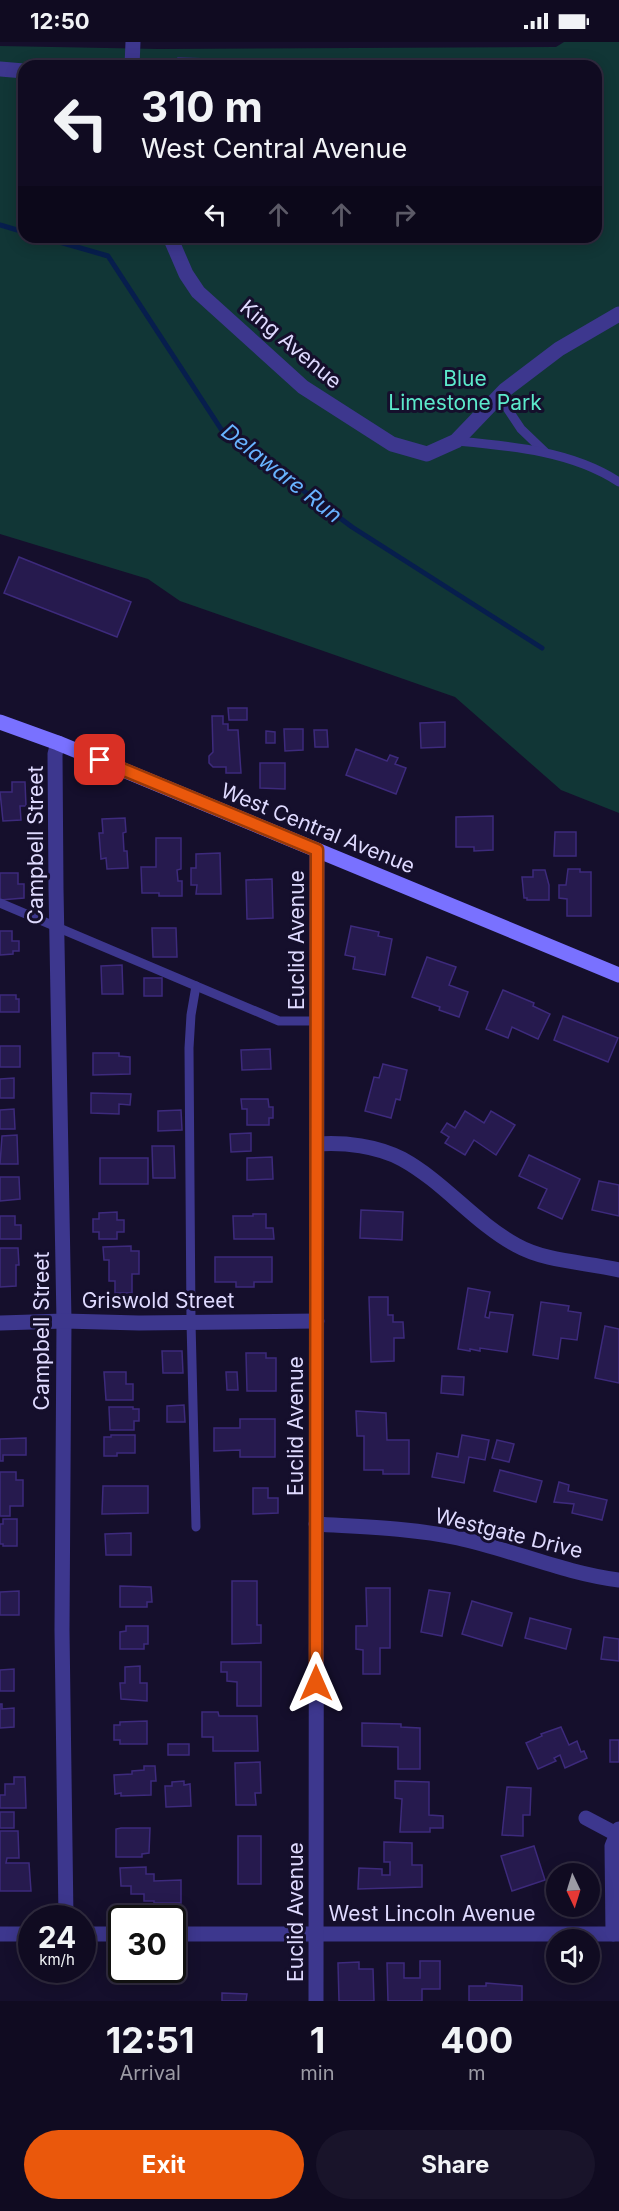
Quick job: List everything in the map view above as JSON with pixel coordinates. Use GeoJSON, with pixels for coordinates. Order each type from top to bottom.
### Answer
{"type":"FeatureCollection","features":[{"type":"Feature","properties":{"kind":"main road","name":"West Central Avenue"},"geometry":{"type":"LineString","coordinates":[[0,722],[58,743],[619,975]]}},
{"type":"Feature","properties":{"kind":"street"},"geometry":{"type":"LineString","coordinates":[[132,60],[133,42]]}},
{"type":"Feature","properties":{"kind":"street"},"geometry":{"type":"LineString","coordinates":[[0,69],[18,70]]}},
{"type":"Feature","properties":{"kind":"street","name":"King Avenue"},"geometry":{"type":"LineString","coordinates":[[173,243],[186,274],[198,292],[303,387],[392,444],[427,454],[456,441],[499,396],[559,349],[619,314]]}},
{"type":"Feature","properties":{"kind":"street","name":"Campbell Street"},"geometry":{"type":"LineString","coordinates":[[58,743],[56,754],[57,926],[64,1320],[62,1607],[66,1905]]}},
{"type":"Feature","properties":{"kind":"street","name":"Euclid Avenue"},"geometry":{"type":"LineString","coordinates":[[316,2001],[317,850]]}},
{"type":"Feature","properties":{"kind":"street"},"geometry":{"type":"LineString","coordinates":[[317,1144],[365,1147],[401,1158],[418,1169],[496,1233],[518,1246],[549,1256],[619,1270]]}},
{"type":"Feature","properties":{"kind":"street","name":"Griswold Street"},"geometry":{"type":"LineString","coordinates":[[0,1323],[64,1320],[191,1323],[317,1321]]}},
{"type":"Feature","properties":{"kind":"street","name":"Westgate Drive"},"geometry":{"type":"LineString","coordinates":[[316,1524],[402,1529],[456,1538],[498,1548],[576,1572],[619,1580]]}},
{"type":"Feature","properties":{"kind":"street"},"geometry":{"type":"LineString","coordinates":[[586,1818],[617,1831],[612,1846],[616,1934]]}},
{"type":"Feature","properties":{"kind":"street"},"geometry":{"type":"LineString","coordinates":[[0,1934],[18,1934]]}},
{"type":"Feature","properties":{"kind":"street","name":"West Lincoln Avenue"},"geometry":{"type":"LineString","coordinates":[[186,1934],[616,1934]]}},
{"type":"Feature","properties":{"kind":"lane"},"geometry":{"type":"LineString","coordinates":[[499,396],[521,429],[548,454]]}},
{"type":"Feature","properties":{"kind":"lane"},"geometry":{"type":"LineString","coordinates":[[456,441],[520,447],[548,454],[571,460],[609,475],[619,482]]}},
{"type":"Feature","properties":{"kind":"lane"},"geometry":{"type":"LineString","coordinates":[[0,903],[279,1021],[317,1021]]}},
{"type":"Feature","properties":{"kind":"lane"},"geometry":{"type":"LineString","coordinates":[[196,986],[191,1014],[189,1048],[191,1323],[196,1527]]}},
{"type":"Feature","properties":{"kind":"green space","name":"Blue Limestone Park"},"geometry":{"type":"Polygon","coordinates":[[[564,42],[619,42],[619,813],[561,790],[455,697],[180,601],[148,579],[0,534],[0,46],[159,49],[556,47],[564,42]]]}},
{"type":"Feature","properties":{"kind":"building"},"geometry":{"type":"Polygon","coordinates":[[[178,58],[209,59],[209,60],[178,60],[178,58]]]}},
{"type":"Feature","properties":{"kind":"building"},"geometry":{"type":"Polygon","coordinates":[[[19,557],[131,602],[117,637],[4,593],[19,557]]]}},
{"type":"Feature","properties":{"kind":"building"},"geometry":{"type":"Polygon","coordinates":[[[228,708],[247,708],[247,720],[229,720],[228,708]]]}},
{"type":"Feature","properties":{"kind":"building"},"geometry":{"type":"Polygon","coordinates":[[[212,716],[223,716],[223,724],[228,724],[228,730],[238,730],[241,773],[226,773],[226,767],[213,767],[209,763],[209,756],[213,752],[212,716]]]}},
{"type":"Feature","properties":{"kind":"building"},"geometry":{"type":"Polygon","coordinates":[[[445,722],[445,747],[421,748],[420,723],[445,722]]]}},
{"type":"Feature","properties":{"kind":"building"},"geometry":{"type":"Polygon","coordinates":[[[284,729],[303,729],[303,750],[285,751],[284,729]]]}},
{"type":"Feature","properties":{"kind":"building"},"geometry":{"type":"Polygon","coordinates":[[[314,730],[327,730],[328,747],[315,747],[314,730]]]}},
{"type":"Feature","properties":{"kind":"building"},"geometry":{"type":"Polygon","coordinates":[[[266,731],[275,732],[275,743],[266,743],[266,731]]]}},
{"type":"Feature","properties":{"kind":"building"},"geometry":{"type":"Polygon","coordinates":[[[356,749],[387,761],[390,755],[398,758],[395,764],[406,768],[396,794],[346,775],[356,749]]]}},
{"type":"Feature","properties":{"kind":"building"},"geometry":{"type":"Polygon","coordinates":[[[260,763],[285,763],[285,789],[260,788],[260,763]]]}},
{"type":"Feature","properties":{"kind":"building"},"geometry":{"type":"Polygon","coordinates":[[[12,782],[25,782],[26,806],[20,806],[21,820],[3,821],[0,792],[12,792],[12,782]]]}},
{"type":"Feature","properties":{"kind":"building"},"geometry":{"type":"Polygon","coordinates":[[[493,816],[493,850],[474,851],[474,847],[456,847],[456,817],[493,816]]]}},
{"type":"Feature","properties":{"kind":"building"},"geometry":{"type":"Polygon","coordinates":[[[125,818],[124,851],[127,851],[128,868],[107,869],[106,858],[101,859],[99,833],[103,833],[102,819],[125,818]]]}},
{"type":"Feature","properties":{"kind":"building"},"geometry":{"type":"Polygon","coordinates":[[[555,832],[576,832],[576,856],[554,856],[555,832]]]}},
{"type":"Feature","properties":{"kind":"building"},"geometry":{"type":"Polygon","coordinates":[[[156,838],[181,838],[181,869],[177,870],[178,881],[182,881],[182,896],[142,893],[141,867],[156,867],[156,838]]]}},
{"type":"Feature","properties":{"kind":"building"},"geometry":{"type":"Polygon","coordinates":[[[220,853],[221,894],[196,894],[197,885],[191,885],[191,868],[196,868],[196,854],[220,853]]]}},
{"type":"Feature","properties":{"kind":"building"},"geometry":{"type":"Polygon","coordinates":[[[568,869],[591,872],[591,916],[567,916],[567,899],[559,898],[559,885],[566,885],[568,869]]]}},
{"type":"Feature","properties":{"kind":"building"},"geometry":{"type":"Polygon","coordinates":[[[533,870],[545,870],[549,885],[549,900],[524,898],[522,877],[533,877],[533,870]]]}},
{"type":"Feature","properties":{"kind":"building"},"geometry":{"type":"Polygon","coordinates":[[[0,873],[18,873],[18,884],[24,884],[24,898],[0,900],[0,873]]]}},
{"type":"Feature","properties":{"kind":"building"},"geometry":{"type":"Polygon","coordinates":[[[272,879],[273,918],[247,919],[246,880],[272,879]]]}},
{"type":"Feature","properties":{"kind":"building"},"geometry":{"type":"Polygon","coordinates":[[[351,926],[379,932],[378,936],[392,939],[385,975],[353,969],[355,957],[345,955],[351,926]]]}},
{"type":"Feature","properties":{"kind":"building"},"geometry":{"type":"Polygon","coordinates":[[[152,928],[176,928],[177,957],[153,957],[152,928]]]}},
{"type":"Feature","properties":{"kind":"building"},"geometry":{"type":"Polygon","coordinates":[[[0,931],[12,931],[12,941],[19,941],[19,951],[0,955],[0,931]]]}},
{"type":"Feature","properties":{"kind":"building"},"geometry":{"type":"Polygon","coordinates":[[[427,957],[456,967],[449,985],[468,992],[459,1017],[412,997],[427,957]]]}},
{"type":"Feature","properties":{"kind":"building"},"geometry":{"type":"Polygon","coordinates":[[[122,965],[123,994],[102,994],[101,966],[122,965]]]}},
{"type":"Feature","properties":{"kind":"building"},"geometry":{"type":"Polygon","coordinates":[[[144,978],[162,978],[162,996],[144,996],[144,978]]]}},
{"type":"Feature","properties":{"kind":"building"},"geometry":{"type":"Polygon","coordinates":[[[503,990],[534,1003],[533,1006],[550,1014],[538,1039],[512,1027],[508,1038],[486,1029],[503,990]]]}},
{"type":"Feature","properties":{"kind":"building"},"geometry":{"type":"Polygon","coordinates":[[[0,995],[16,995],[16,999],[19,999],[19,1012],[0,1012],[0,995]]]}},
{"type":"Feature","properties":{"kind":"building"},"geometry":{"type":"Polygon","coordinates":[[[563,1016],[618,1038],[608,1062],[554,1040],[563,1016]]]}},
{"type":"Feature","properties":{"kind":"building"},"geometry":{"type":"Polygon","coordinates":[[[0,1046],[20,1046],[20,1067],[0,1067],[0,1046]]]}},
{"type":"Feature","properties":{"kind":"building"},"geometry":{"type":"Polygon","coordinates":[[[270,1049],[271,1069],[242,1070],[241,1050],[270,1049]]]}},
{"type":"Feature","properties":{"kind":"building"},"geometry":{"type":"Polygon","coordinates":[[[93,1053],[119,1053],[119,1056],[130,1057],[130,1074],[93,1075],[93,1053]]]}},
{"type":"Feature","properties":{"kind":"building"},"geometry":{"type":"Polygon","coordinates":[[[383,1064],[407,1070],[400,1100],[396,1099],[391,1118],[365,1111],[374,1077],[379,1078],[383,1064]]]}},
{"type":"Feature","properties":{"kind":"building"},"geometry":{"type":"Polygon","coordinates":[[[14,1078],[14,1098],[0,1098],[0,1079],[14,1078]]]}},
{"type":"Feature","properties":{"kind":"building"},"geometry":{"type":"Polygon","coordinates":[[[91,1093],[131,1094],[130,1105],[119,1104],[119,1114],[91,1113],[91,1093]]]}},
{"type":"Feature","properties":{"kind":"building"},"geometry":{"type":"Polygon","coordinates":[[[241,1099],[268,1099],[269,1107],[273,1107],[273,1118],[269,1118],[269,1125],[247,1125],[247,1109],[242,1109],[241,1099]]]}},
{"type":"Feature","properties":{"kind":"building"},"geometry":{"type":"Polygon","coordinates":[[[14,1109],[15,1129],[0,1129],[0,1110],[14,1109]]]}},
{"type":"Feature","properties":{"kind":"building"},"geometry":{"type":"Polygon","coordinates":[[[181,1110],[182,1130],[158,1131],[158,1111],[181,1110]]]}},
{"type":"Feature","properties":{"kind":"building"},"geometry":{"type":"Polygon","coordinates":[[[465,1111],[484,1123],[491,1111],[515,1125],[496,1155],[474,1140],[465,1155],[445,1143],[449,1137],[441,1132],[447,1123],[455,1128],[465,1111]]]}},
{"type":"Feature","properties":{"kind":"building"},"geometry":{"type":"Polygon","coordinates":[[[251,1133],[251,1151],[231,1152],[230,1134],[251,1133]]]}},
{"type":"Feature","properties":{"kind":"building"},"geometry":{"type":"Polygon","coordinates":[[[17,1135],[18,1164],[0,1164],[2,1136],[17,1135]]]}},
{"type":"Feature","properties":{"kind":"building"},"geometry":{"type":"Polygon","coordinates":[[[152,1146],[174,1146],[175,1178],[153,1178],[152,1146]]]}},
{"type":"Feature","properties":{"kind":"building"},"geometry":{"type":"Polygon","coordinates":[[[529,1155],[580,1179],[562,1219],[538,1208],[547,1189],[519,1176],[529,1155]]]}},
{"type":"Feature","properties":{"kind":"building"},"geometry":{"type":"Polygon","coordinates":[[[272,1157],[273,1179],[247,1180],[247,1158],[272,1157]]]}},
{"type":"Feature","properties":{"kind":"building"},"geometry":{"type":"Polygon","coordinates":[[[100,1158],[148,1158],[148,1184],[100,1184],[100,1158]]]}},
{"type":"Feature","properties":{"kind":"building"},"geometry":{"type":"Polygon","coordinates":[[[0,1177],[19,1177],[20,1199],[0,1201],[0,1177]]]}},
{"type":"Feature","properties":{"kind":"building"},"geometry":{"type":"Polygon","coordinates":[[[599,1181],[619,1185],[619,1216],[592,1210],[599,1181]]]}},
{"type":"Feature","properties":{"kind":"building"},"geometry":{"type":"Polygon","coordinates":[[[361,1210],[403,1212],[402,1240],[360,1238],[361,1210]]]}},
{"type":"Feature","properties":{"kind":"building"},"geometry":{"type":"Polygon","coordinates":[[[117,1212],[117,1220],[124,1220],[124,1232],[117,1232],[117,1239],[99,1239],[99,1232],[93,1232],[93,1219],[99,1219],[99,1213],[117,1212]]]}},
{"type":"Feature","properties":{"kind":"building"},"geometry":{"type":"Polygon","coordinates":[[[253,1214],[266,1214],[266,1228],[273,1228],[274,1239],[234,1239],[233,1216],[253,1216],[253,1214]]]}},
{"type":"Feature","properties":{"kind":"building"},"geometry":{"type":"Polygon","coordinates":[[[0,1216],[15,1216],[15,1225],[21,1225],[21,1239],[0,1239],[0,1216]]]}},
{"type":"Feature","properties":{"kind":"building"},"geometry":{"type":"Polygon","coordinates":[[[131,1246],[131,1251],[139,1251],[139,1274],[132,1274],[132,1293],[115,1293],[115,1281],[109,1281],[109,1260],[104,1260],[103,1247],[131,1246]]]}},
{"type":"Feature","properties":{"kind":"building"},"geometry":{"type":"Polygon","coordinates":[[[0,1248],[18,1248],[19,1265],[16,1265],[16,1286],[0,1287],[0,1248]]]}},
{"type":"Feature","properties":{"kind":"building"},"geometry":{"type":"Polygon","coordinates":[[[215,1257],[272,1257],[272,1282],[254,1282],[254,1287],[236,1287],[236,1282],[215,1282],[215,1257]]]}},
{"type":"Feature","properties":{"kind":"building"},"geometry":{"type":"Polygon","coordinates":[[[468,1288],[490,1292],[485,1317],[489,1318],[490,1312],[513,1315],[507,1352],[480,1348],[480,1351],[458,1349],[468,1288]]]}},
{"type":"Feature","properties":{"kind":"building"},"geometry":{"type":"Polygon","coordinates":[[[369,1297],[388,1297],[388,1315],[393,1315],[393,1322],[403,1322],[404,1338],[394,1338],[394,1361],[371,1362],[369,1297]]]}},
{"type":"Feature","properties":{"kind":"building"},"geometry":{"type":"Polygon","coordinates":[[[541,1302],[569,1306],[568,1311],[581,1313],[577,1340],[561,1338],[558,1359],[533,1355],[541,1302]]]}},
{"type":"Feature","properties":{"kind":"building"},"geometry":{"type":"Polygon","coordinates":[[[605,1326],[619,1329],[619,1383],[595,1378],[605,1326]]]}},
{"type":"Feature","properties":{"kind":"building"},"geometry":{"type":"Polygon","coordinates":[[[162,1351],[182,1351],[183,1373],[163,1373],[162,1351]]]}},
{"type":"Feature","properties":{"kind":"building"},"geometry":{"type":"Polygon","coordinates":[[[246,1353],[266,1353],[266,1358],[276,1358],[276,1391],[247,1391],[246,1353]]]}},
{"type":"Feature","properties":{"kind":"building"},"geometry":{"type":"Polygon","coordinates":[[[104,1372],[126,1372],[126,1384],[133,1384],[133,1400],[106,1400],[104,1372]]]}},
{"type":"Feature","properties":{"kind":"building"},"geometry":{"type":"Polygon","coordinates":[[[226,1372],[237,1372],[238,1390],[227,1390],[226,1372]]]}},
{"type":"Feature","properties":{"kind":"building"},"geometry":{"type":"Polygon","coordinates":[[[442,1376],[464,1377],[463,1395],[441,1393],[442,1376]]]}},
{"type":"Feature","properties":{"kind":"building"},"geometry":{"type":"Polygon","coordinates":[[[184,1405],[185,1422],[167,1422],[167,1406],[184,1405]]]}},
{"type":"Feature","properties":{"kind":"building"},"geometry":{"type":"Polygon","coordinates":[[[109,1407],[139,1409],[139,1421],[134,1421],[134,1430],[110,1430],[109,1407]]]}},
{"type":"Feature","properties":{"kind":"building"},"geometry":{"type":"Polygon","coordinates":[[[356,1411],[386,1413],[387,1440],[409,1440],[409,1474],[383,1474],[383,1470],[364,1470],[364,1436],[357,1436],[356,1411]]]}},
{"type":"Feature","properties":{"kind":"building"},"geometry":{"type":"Polygon","coordinates":[[[240,1419],[275,1419],[275,1457],[240,1457],[240,1450],[214,1451],[214,1428],[240,1428],[240,1419]]]}},
{"type":"Feature","properties":{"kind":"building"},"geometry":{"type":"Polygon","coordinates":[[[111,1435],[135,1435],[135,1453],[104,1456],[104,1437],[111,1437],[111,1435]]]}},
{"type":"Feature","properties":{"kind":"building"},"geometry":{"type":"Polygon","coordinates":[[[462,1435],[489,1440],[485,1460],[469,1457],[464,1483],[432,1477],[437,1453],[458,1457],[462,1435]]]}},
{"type":"Feature","properties":{"kind":"building"},"geometry":{"type":"Polygon","coordinates":[[[26,1438],[26,1455],[3,1455],[3,1461],[0,1461],[0,1439],[26,1438]]]}},
{"type":"Feature","properties":{"kind":"building"},"geometry":{"type":"Polygon","coordinates":[[[497,1440],[514,1444],[509,1462],[492,1458],[497,1440]]]}},
{"type":"Feature","properties":{"kind":"building"},"geometry":{"type":"Polygon","coordinates":[[[500,1470],[542,1481],[536,1502],[494,1491],[500,1470]]]}},
{"type":"Feature","properties":{"kind":"building"},"geometry":{"type":"Polygon","coordinates":[[[0,1472],[16,1472],[16,1480],[23,1480],[23,1506],[10,1506],[10,1516],[0,1516],[0,1472]]]}},
{"type":"Feature","properties":{"kind":"building"},"geometry":{"type":"Polygon","coordinates":[[[559,1482],[569,1485],[568,1491],[607,1500],[602,1520],[572,1513],[574,1504],[554,1502],[559,1482]]]}},
{"type":"Feature","properties":{"kind":"building"},"geometry":{"type":"Polygon","coordinates":[[[103,1486],[148,1486],[148,1513],[102,1514],[103,1486]]]}},
{"type":"Feature","properties":{"kind":"building"},"geometry":{"type":"Polygon","coordinates":[[[253,1488],[268,1488],[268,1498],[278,1498],[278,1513],[253,1514],[253,1488]]]}},
{"type":"Feature","properties":{"kind":"building"},"geometry":{"type":"Polygon","coordinates":[[[3,1519],[17,1519],[17,1546],[0,1544],[0,1524],[3,1524],[3,1519]]]}},
{"type":"Feature","properties":{"kind":"building"},"geometry":{"type":"Polygon","coordinates":[[[131,1533],[131,1555],[106,1555],[105,1534],[131,1533]]]}},
{"type":"Feature","properties":{"kind":"building"},"geometry":{"type":"Polygon","coordinates":[[[232,1581],[257,1581],[257,1625],[261,1625],[261,1643],[232,1644],[232,1581]]]}},
{"type":"Feature","properties":{"kind":"building"},"geometry":{"type":"Polygon","coordinates":[[[120,1586],[151,1587],[152,1602],[147,1602],[147,1607],[120,1607],[120,1586]]]}},
{"type":"Feature","properties":{"kind":"building"},"geometry":{"type":"Polygon","coordinates":[[[366,1588],[390,1588],[390,1648],[380,1648],[380,1674],[363,1674],[363,1650],[356,1649],[356,1626],[367,1626],[366,1588]]]}},
{"type":"Feature","properties":{"kind":"building"},"geometry":{"type":"Polygon","coordinates":[[[429,1590],[450,1593],[442,1636],[421,1632],[429,1590]]]}},
{"type":"Feature","properties":{"kind":"building"},"geometry":{"type":"Polygon","coordinates":[[[19,1591],[19,1615],[0,1615],[0,1592],[19,1591]]]}},
{"type":"Feature","properties":{"kind":"building"},"geometry":{"type":"Polygon","coordinates":[[[472,1601],[512,1613],[502,1646],[462,1634],[472,1601]]]}},
{"type":"Feature","properties":{"kind":"building"},"geometry":{"type":"Polygon","coordinates":[[[530,1618],[571,1629],[566,1649],[525,1638],[530,1618]]]}},
{"type":"Feature","properties":{"kind":"building"},"geometry":{"type":"Polygon","coordinates":[[[126,1626],[148,1626],[148,1644],[144,1644],[144,1649],[120,1649],[120,1632],[126,1631],[126,1626]]]}},
{"type":"Feature","properties":{"kind":"building"},"geometry":{"type":"Polygon","coordinates":[[[604,1637],[619,1639],[619,1661],[601,1659],[604,1637]]]}},
{"type":"Feature","properties":{"kind":"building"},"geometry":{"type":"Polygon","coordinates":[[[221,1662],[261,1662],[261,1706],[237,1706],[237,1682],[227,1681],[227,1672],[221,1672],[221,1662]]]}},
{"type":"Feature","properties":{"kind":"building"},"geometry":{"type":"Polygon","coordinates":[[[140,1666],[140,1683],[147,1683],[147,1701],[121,1699],[120,1683],[125,1683],[125,1667],[140,1666]]]}},
{"type":"Feature","properties":{"kind":"building"},"geometry":{"type":"Polygon","coordinates":[[[14,1669],[14,1691],[0,1691],[0,1670],[14,1669]]]}},
{"type":"Feature","properties":{"kind":"building"},"geometry":{"type":"Polygon","coordinates":[[[0,1704],[2,1704],[2,1709],[14,1708],[14,1727],[0,1728],[0,1704]]]}},
{"type":"Feature","properties":{"kind":"building"},"geometry":{"type":"Polygon","coordinates":[[[202,1712],[218,1712],[219,1716],[257,1716],[258,1751],[213,1751],[213,1737],[202,1737],[202,1712]]]}},
{"type":"Feature","properties":{"kind":"building"},"geometry":{"type":"Polygon","coordinates":[[[147,1721],[147,1744],[120,1744],[120,1740],[114,1740],[114,1725],[120,1725],[120,1722],[147,1721]]]}},
{"type":"Feature","properties":{"kind":"building"},"geometry":{"type":"Polygon","coordinates":[[[362,1723],[401,1724],[401,1727],[420,1728],[420,1769],[398,1769],[398,1747],[362,1746],[362,1723]]]}},
{"type":"Feature","properties":{"kind":"building"},"geometry":{"type":"Polygon","coordinates":[[[561,1727],[569,1745],[577,1741],[581,1752],[584,1751],[587,1758],[565,1768],[560,1755],[554,1758],[556,1761],[538,1769],[526,1743],[542,1736],[541,1734],[561,1727]]]}},
{"type":"Feature","properties":{"kind":"building"},"geometry":{"type":"Polygon","coordinates":[[[610,1740],[619,1740],[619,1762],[610,1762],[610,1740]]]}},
{"type":"Feature","properties":{"kind":"building"},"geometry":{"type":"Polygon","coordinates":[[[168,1744],[189,1744],[189,1755],[168,1755],[168,1744]]]}},
{"type":"Feature","properties":{"kind":"building"},"geometry":{"type":"Polygon","coordinates":[[[260,1762],[261,1793],[255,1793],[256,1805],[236,1805],[235,1763],[260,1762]]]}},
{"type":"Feature","properties":{"kind":"building"},"geometry":{"type":"Polygon","coordinates":[[[144,1766],[155,1766],[156,1781],[151,1781],[151,1795],[121,1796],[121,1793],[115,1794],[114,1775],[132,1774],[132,1771],[144,1770],[144,1766]]]}},
{"type":"Feature","properties":{"kind":"building"},"geometry":{"type":"Polygon","coordinates":[[[14,1777],[25,1777],[26,1808],[0,1808],[0,1795],[5,1795],[5,1784],[14,1784],[14,1777]]]}},
{"type":"Feature","properties":{"kind":"building"},"geometry":{"type":"Polygon","coordinates":[[[184,1781],[184,1785],[190,1784],[191,1806],[166,1807],[165,1786],[172,1786],[172,1782],[184,1781]]]}},
{"type":"Feature","properties":{"kind":"building"},"geometry":{"type":"Polygon","coordinates":[[[395,1781],[429,1782],[429,1815],[443,1816],[443,1828],[430,1828],[430,1832],[400,1832],[402,1799],[395,1798],[395,1781]]]}},
{"type":"Feature","properties":{"kind":"building"},"geometry":{"type":"Polygon","coordinates":[[[507,1787],[531,1788],[530,1815],[523,1815],[523,1836],[502,1835],[507,1787]]]}},
{"type":"Feature","properties":{"kind":"building"},"geometry":{"type":"Polygon","coordinates":[[[0,1812],[14,1812],[14,1828],[0,1828],[0,1812]]]}},
{"type":"Feature","properties":{"kind":"building"},"geometry":{"type":"Polygon","coordinates":[[[150,1828],[149,1853],[142,1854],[142,1857],[116,1857],[116,1829],[150,1828]]]}},
{"type":"Feature","properties":{"kind":"building"},"geometry":{"type":"Polygon","coordinates":[[[0,1831],[18,1831],[19,1858],[7,1858],[6,1863],[29,1863],[31,1891],[0,1891],[0,1831]]]}},
{"type":"Feature","properties":{"kind":"building"},"geometry":{"type":"Polygon","coordinates":[[[238,1836],[261,1836],[261,1884],[238,1884],[238,1836]]]}},
{"type":"Feature","properties":{"kind":"building"},"geometry":{"type":"Polygon","coordinates":[[[384,1842],[412,1843],[412,1865],[422,1865],[422,1887],[358,1889],[359,1868],[382,1869],[382,1875],[390,1875],[390,1862],[384,1862],[384,1842]]]}},
{"type":"Feature","properties":{"kind":"building"},"geometry":{"type":"Polygon","coordinates":[[[534,1846],[545,1880],[512,1891],[501,1856],[534,1846]]]}},
{"type":"Feature","properties":{"kind":"building"},"geometry":{"type":"Polygon","coordinates":[[[146,1867],[146,1874],[154,1874],[154,1881],[181,1880],[181,1903],[144,1901],[144,1894],[131,1894],[131,1886],[121,1886],[120,1868],[146,1867]]]}},
{"type":"Feature","properties":{"kind":"building"},"geometry":{"type":"Polygon","coordinates":[[[420,1961],[440,1961],[440,1989],[422,1989],[422,2001],[388,2001],[387,1963],[404,1963],[404,1978],[420,1978],[420,1961]]]}},
{"type":"Feature","properties":{"kind":"building"},"geometry":{"type":"Polygon","coordinates":[[[359,1962],[359,1969],[373,1969],[374,2001],[339,2001],[338,1963],[359,1962]]]}},
{"type":"Feature","properties":{"kind":"building"},"geometry":{"type":"Polygon","coordinates":[[[486,1983],[522,1986],[522,2001],[469,2001],[469,1986],[486,1986],[486,1983]]]}},
{"type":"Feature","properties":{"kind":"building"},"geometry":{"type":"Polygon","coordinates":[[[222,1993],[247,1994],[246,2001],[222,2001],[222,1993]]]}},
{"type":"Feature","properties":{"kind":"waterway","name":"Delaware Run"},"geometry":{"type":"LineString","coordinates":[[0,225],[18,230]]}},
{"type":"Feature","properties":{"kind":"waterway","name":"Delaware Run"},"geometry":{"type":"LineString","coordinates":[[63,243],[108,256],[221,429],[352,527],[542,648]]}},
{"type":"Feature","properties":{"kind":"route"},"geometry":{"type":"LineString","coordinates":[[100,760],[317,850],[316,1683]]}}]}
